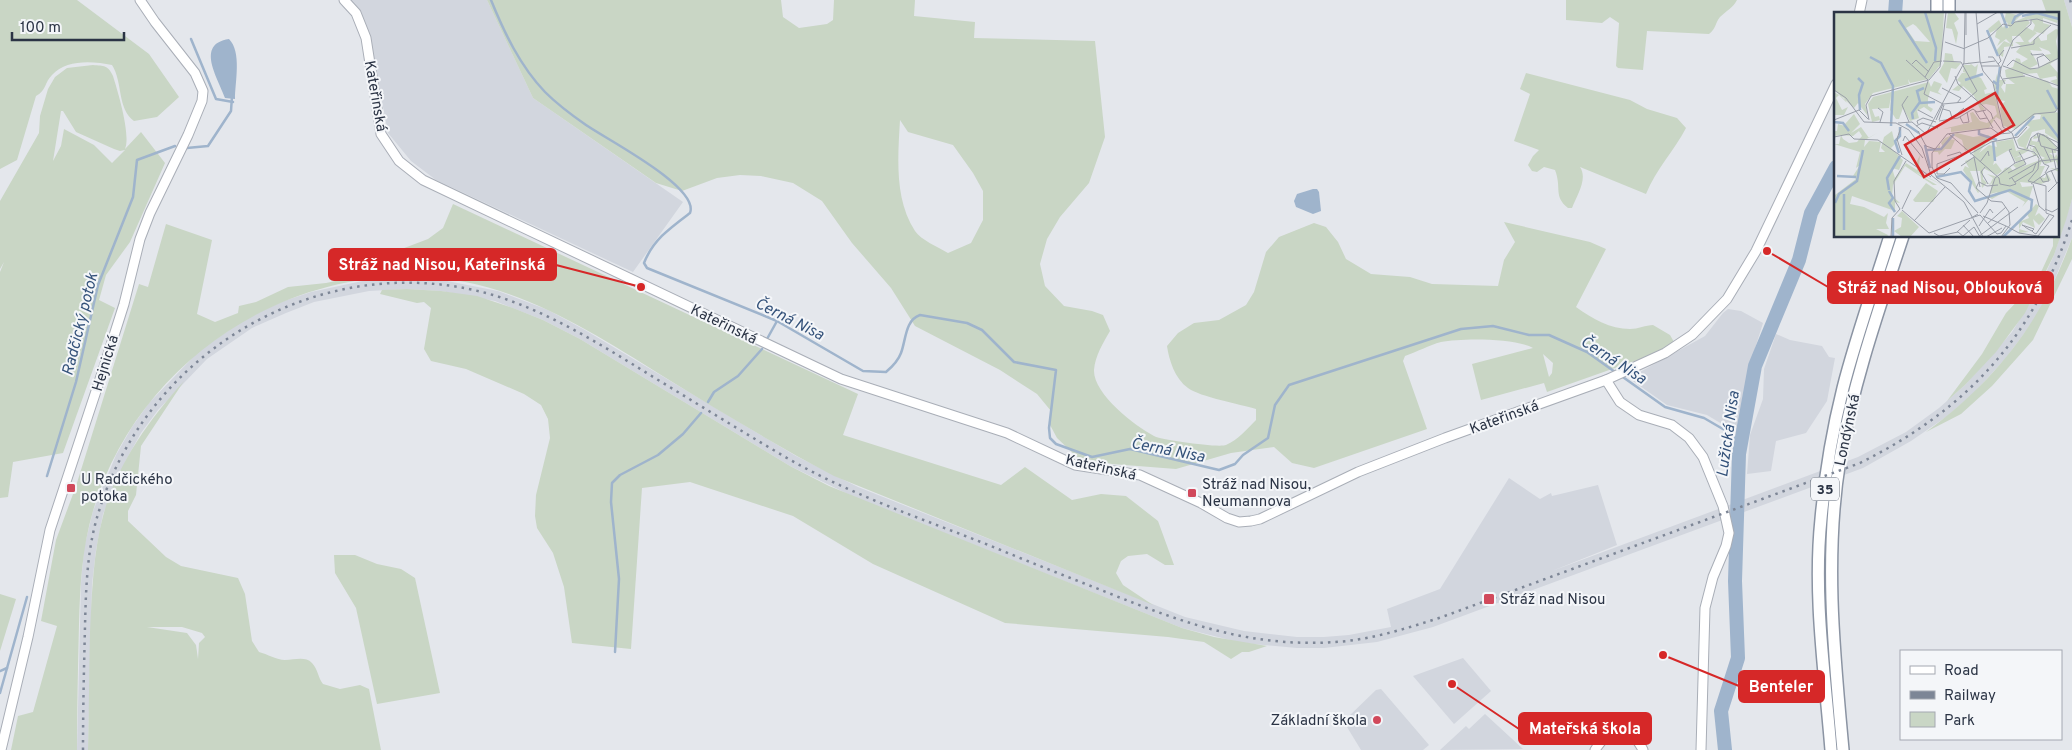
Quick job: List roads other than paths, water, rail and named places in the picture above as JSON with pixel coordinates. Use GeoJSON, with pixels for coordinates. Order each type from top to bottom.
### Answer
{"type":"FeatureCollection","features":[{"type":"Feature","properties":{"kind":"highway","name":"Londýnská"},"geometry":{"type":"LineString","coordinates":[[1831,750],[1819,587],[1821,521],[1829,454],[1844,386],[1889,238]]}},
{"type":"Feature","properties":{"kind":"highway","name":"Londýnská"},"geometry":{"type":"LineString","coordinates":[[1843,750],[1832,604],[1834,506],[1840,459],[1850,408],[1902,238]]}},
{"type":"Feature","properties":{"kind":"street","name":"Hejnická"},"geometry":{"type":"LineString","coordinates":[[1,750],[28,637],[50,530],[121,313],[140,239],[202,100],[203,91],[196,73],[140,0]]}},
{"type":"Feature","properties":{"kind":"street","name":"Kateřinská"},"geometry":{"type":"LineString","coordinates":[[344,0],[356,13],[366,38],[380,134],[399,161],[423,180],[841,380],[1007,433],[1075,465],[1140,475],[1232,520],[1245,521],[1260,518],[1358,472],[1445,438],[1606,380],[1665,353],[1692,335],[1727,299],[1756,251],[1834,88]]}},
{"type":"Feature","properties":{"kind":"street"},"geometry":{"type":"LineString","coordinates":[[1606,380],[1620,402],[1639,415],[1672,425],[1689,438],[1703,457],[1723,506],[1728,532],[1726,546],[1713,578],[1705,608],[1701,750]]}},
{"type":"Feature","properties":{"kind":"street"},"geometry":{"type":"LineString","coordinates":[[1595,750],[1607,735],[1618,731],[1632,735],[1643,750]]}},
{"type":"Feature","properties":{"kind":"water"},"geometry":{"type":"Polygon","coordinates":[[[229,39],[237,59],[235,99],[225,98],[214,72],[211,55],[213,48],[219,42],[229,39]]]}},
{"type":"Feature","properties":{"kind":"water"},"geometry":{"type":"Polygon","coordinates":[[[1317,189],[1319,192],[1321,211],[1313,214],[1296,207],[1294,201],[1297,194],[1317,189]]]}},
{"type":"Feature","properties":{"kind":"waterway","name":"Černá Nisa"},"geometry":{"type":"LineString","coordinates":[[491,0],[514,48],[528,71],[545,92],[586,125],[667,177],[681,190],[689,202],[690,213],[657,241],[644,263],[647,268],[777,321],[863,371],[886,372],[897,361],[901,353],[911,321],[920,315],[967,323],[982,330],[1014,362],[1056,370],[1049,428],[1050,438],[1056,444],[1092,457],[1130,449],[1219,470],[1235,464],[1243,455],[1268,438],[1275,405],[1289,385],[1461,329],[1493,326],[1529,335],[1549,335],[1587,352],[1615,372]]}},
{"type":"Feature","properties":{"kind":"waterway","name":"Lužická Nisa"},"geometry":{"type":"LineString","coordinates":[[1895,12],[1896,0]]}},
{"type":"Feature","properties":{"kind":"waterway"},"geometry":{"type":"LineString","coordinates":[[191,39],[216,99],[233,102]]}},
{"type":"Feature","properties":{"kind":"waterway","name":"Radčický potok"},"geometry":{"type":"LineString","coordinates":[[187,148],[208,146],[231,111],[232,96]]}},
{"type":"Feature","properties":{"kind":"waterway","name":"Radčický potok"},"geometry":{"type":"LineString","coordinates":[[47,476],[76,382],[98,285],[133,197],[137,160],[175,146]]}},
{"type":"Feature","properties":{"kind":"waterway","name":"Lužická Nisa"},"geometry":{"type":"LineString","coordinates":[[1725,750],[1721,711],[1738,658],[1735,581],[1739,454],[1755,366],[1799,260],[1811,213],[1834,171]]}},
{"type":"Feature","properties":{"kind":"waterway"},"geometry":{"type":"LineString","coordinates":[[767,339],[777,321]]}},
{"type":"Feature","properties":{"kind":"waterway"},"geometry":{"type":"LineString","coordinates":[[708,402],[714,392],[738,376],[762,349]]}},
{"type":"Feature","properties":{"kind":"waterway","name":"Černá Nisa"},"geometry":{"type":"LineString","coordinates":[[1620,375],[1665,407],[1704,418],[1728,432],[1741,443]]}},
{"type":"Feature","properties":{"kind":"waterway"},"geometry":{"type":"LineString","coordinates":[[615,652],[619,579],[611,502],[612,483],[620,475],[658,455],[683,434],[701,413]]}},
{"type":"Feature","properties":{"kind":"waterway","name":"Radčický potok"},"geometry":{"type":"LineString","coordinates":[[0,693],[27,597]]}},
{"type":"Feature","properties":{"kind":"waterway","name":"Radčický potok"},"geometry":{"type":"LineString","coordinates":[[0,671],[7,668]]}},
{"type":"Feature","properties":{"kind":"railway"},"geometry":{"type":"LineString","coordinates":[[2070,0],[2072,6]]}},
{"type":"Feature","properties":{"kind":"railway"},"geometry":{"type":"LineString","coordinates":[[83,750],[85,611],[90,553],[99,511],[123,453],[158,402],[202,358],[252,324],[308,299],[368,285],[430,284],[493,295],[514,302],[574,330],[787,458],[836,484],[1166,615],[1224,632],[1253,638],[1283,642],[1314,643],[1371,637],[1442,617],[1860,463],[1899,442],[1933,419],[1965,393],[1993,365],[2017,334],[2038,299],[2057,262],[2072,220]]}},
{"type":"Feature","properties":{"kind":"place","name":"Stráž nad Nisou, Oblouková"},"geometry":{"type":"Point","coordinates":[1767,251]}},
{"type":"Feature","properties":{"kind":"place","name":"Stráž nad Nisou, Kateřinská"},"geometry":{"type":"Point","coordinates":[641,287]}},
{"type":"Feature","properties":{"kind":"place","name":"U Radčického potoka"},"geometry":{"type":"Point","coordinates":[71,488]}},
{"type":"Feature","properties":{"kind":"place","name":"Stráž nad Nisou, Neumannova"},"geometry":{"type":"Point","coordinates":[1192,493]}},
{"type":"Feature","properties":{"kind":"place","name":"Stráž nad Nisou"},"geometry":{"type":"Point","coordinates":[1489,599]}},
{"type":"Feature","properties":{"kind":"place","name":"Benteler"},"geometry":{"type":"Point","coordinates":[1663,655]}},
{"type":"Feature","properties":{"kind":"place","name":"Mateřská škola"},"geometry":{"type":"Point","coordinates":[1452,684]}},
{"type":"Feature","properties":{"kind":"place","name":"Základní škola"},"geometry":{"type":"Point","coordinates":[1377,720]}}]}
